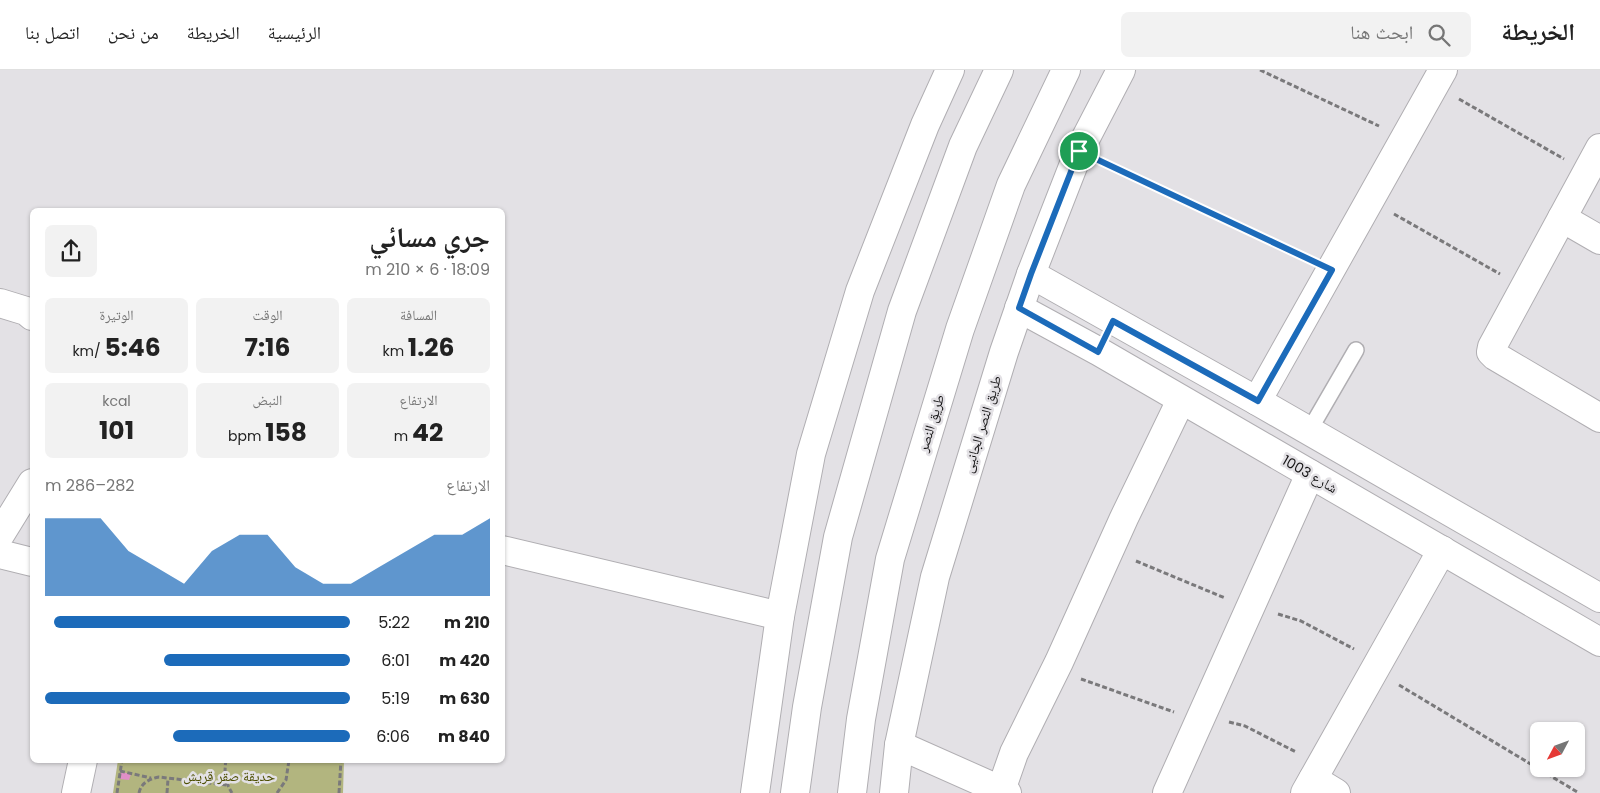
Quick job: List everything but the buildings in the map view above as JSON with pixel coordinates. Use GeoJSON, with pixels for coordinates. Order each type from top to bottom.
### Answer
{"type":"FeatureCollection","features":[{"type":"Feature","properties":{"kind":"main road"},"geometry":{"type":"LineString","coordinates":[[755,793],[780,616],[811,454],[860,291],[950,70]]}},
{"type":"Feature","properties":{"kind":"main road"},"geometry":{"type":"LineString","coordinates":[[795,793],[807,707],[838,537],[909,293],[963,146],[998,70]]}},
{"type":"Feature","properties":{"kind":"main road","name":"طريق النصر"},"geometry":{"type":"LineString","coordinates":[[852,793],[861,719],[890,559],[960,328],[1008,194],[1066,70]]}},
{"type":"Feature","properties":{"kind":"main road","name":"طريق النصر الجانيى"},"geometry":{"type":"LineString","coordinates":[[894,793],[899,745],[935,577],[1004,352],[1031,274],[1079,151],[1121,70]]}},
{"type":"Feature","properties":{"kind":"main road"},"geometry":{"type":"LineString","coordinates":[[1258,401],[1439,78]]}},
{"type":"Feature","properties":{"kind":"main road"},"geometry":{"type":"LineString","coordinates":[[1594,160],[1491,352],[1494,356],[1600,418]]}},
{"type":"Feature","properties":{"kind":"main road"},"geometry":{"type":"LineString","coordinates":[[1562,218],[1600,240]]}},
{"type":"Feature","properties":{"kind":"main road"},"geometry":{"type":"LineString","coordinates":[[1031,274],[1258,401],[1600,598]]}},
{"type":"Feature","properties":{"kind":"main road"},"geometry":{"type":"LineString","coordinates":[[0,303],[26,310],[30,314]]}},
{"type":"Feature","properties":{"kind":"main road","name":"شارع 1003"},"geometry":{"type":"LineString","coordinates":[[1019,308],[1600,642]]}},
{"type":"Feature","properties":{"kind":"main road"},"geometry":{"type":"LineString","coordinates":[[1098,352],[1113,321]]}},
{"type":"Feature","properties":{"kind":"main road"},"geometry":{"type":"LineString","coordinates":[[899,745],[1002,792],[1014,753],[1059,662],[1124,518],[1181,400]]}},
{"type":"Feature","properties":{"kind":"main road"},"geometry":{"type":"LineString","coordinates":[[1168,793],[1310,474]]}},
{"type":"Feature","properties":{"kind":"main road"},"geometry":{"type":"LineString","coordinates":[[0,535],[30,486]]}},
{"type":"Feature","properties":{"kind":"main road"},"geometry":{"type":"LineString","coordinates":[[1318,789],[1375,670],[1442,550]]}},
{"type":"Feature","properties":{"kind":"main road"},"geometry":{"type":"LineString","coordinates":[[505,551],[780,616]]}},
{"type":"Feature","properties":{"kind":"main road"},"geometry":{"type":"LineString","coordinates":[[0,554],[30,562]]}},
{"type":"Feature","properties":{"kind":"main road"},"geometry":{"type":"LineString","coordinates":[[76,793],[82,763]]}},
{"type":"Feature","properties":{"kind":"lane"},"geometry":{"type":"LineString","coordinates":[[1309,431],[1356,350]]}},
{"type":"Feature","properties":{"kind":"path"},"geometry":{"type":"LineString","coordinates":[[1260,70],[1404,138]]}},
{"type":"Feature","properties":{"kind":"path"},"geometry":{"type":"LineString","coordinates":[[1439,78],[1594,160]]}},
{"type":"Feature","properties":{"kind":"path"},"geometry":{"type":"LineString","coordinates":[[1079,151],[1332,270]]}},
{"type":"Feature","properties":{"kind":"path"},"geometry":{"type":"LineString","coordinates":[[1370,200],[1524,288]]}},
{"type":"Feature","properties":{"kind":"path"},"geometry":{"type":"LineString","coordinates":[[1375,670],[1579,793]]}},
{"type":"Feature","properties":{"kind":"path"},"geometry":{"type":"LineString","coordinates":[[117,793],[121,763]]}},
{"type":"Feature","properties":{"kind":"path"},"geometry":{"type":"LineString","coordinates":[[226,763],[224,775],[232,793]]}},
{"type":"Feature","properties":{"kind":"path"},"geometry":{"type":"LineString","coordinates":[[277,793],[286,780],[289,763]]}},
{"type":"Feature","properties":{"kind":"path"},"geometry":{"type":"LineString","coordinates":[[340,793],[341,763]]}},
{"type":"Feature","properties":{"kind":"path"},"geometry":{"type":"LineString","coordinates":[[120,771],[151,778],[227,784]]}},
{"type":"Feature","properties":{"kind":"path"},"geometry":{"type":"LineString","coordinates":[[139,793],[145,782],[151,778]]}},
{"type":"Feature","properties":{"kind":"path"},"geometry":{"type":"LineString","coordinates":[[167,793],[168,779]]}},
{"type":"Feature","properties":{"kind":"green space","name":"حديقة صقر قريش"},"geometry":{"type":"Polygon","coordinates":[[[118,763],[344,763],[343,793],[113,793],[118,763]]]}},
{"type":"Feature","properties":{"kind":"route"},"geometry":{"type":"LineString","coordinates":[[1079,151],[1332,270],[1258,401],[1113,321],[1098,352],[1019,308],[1079,151]]}}]}
